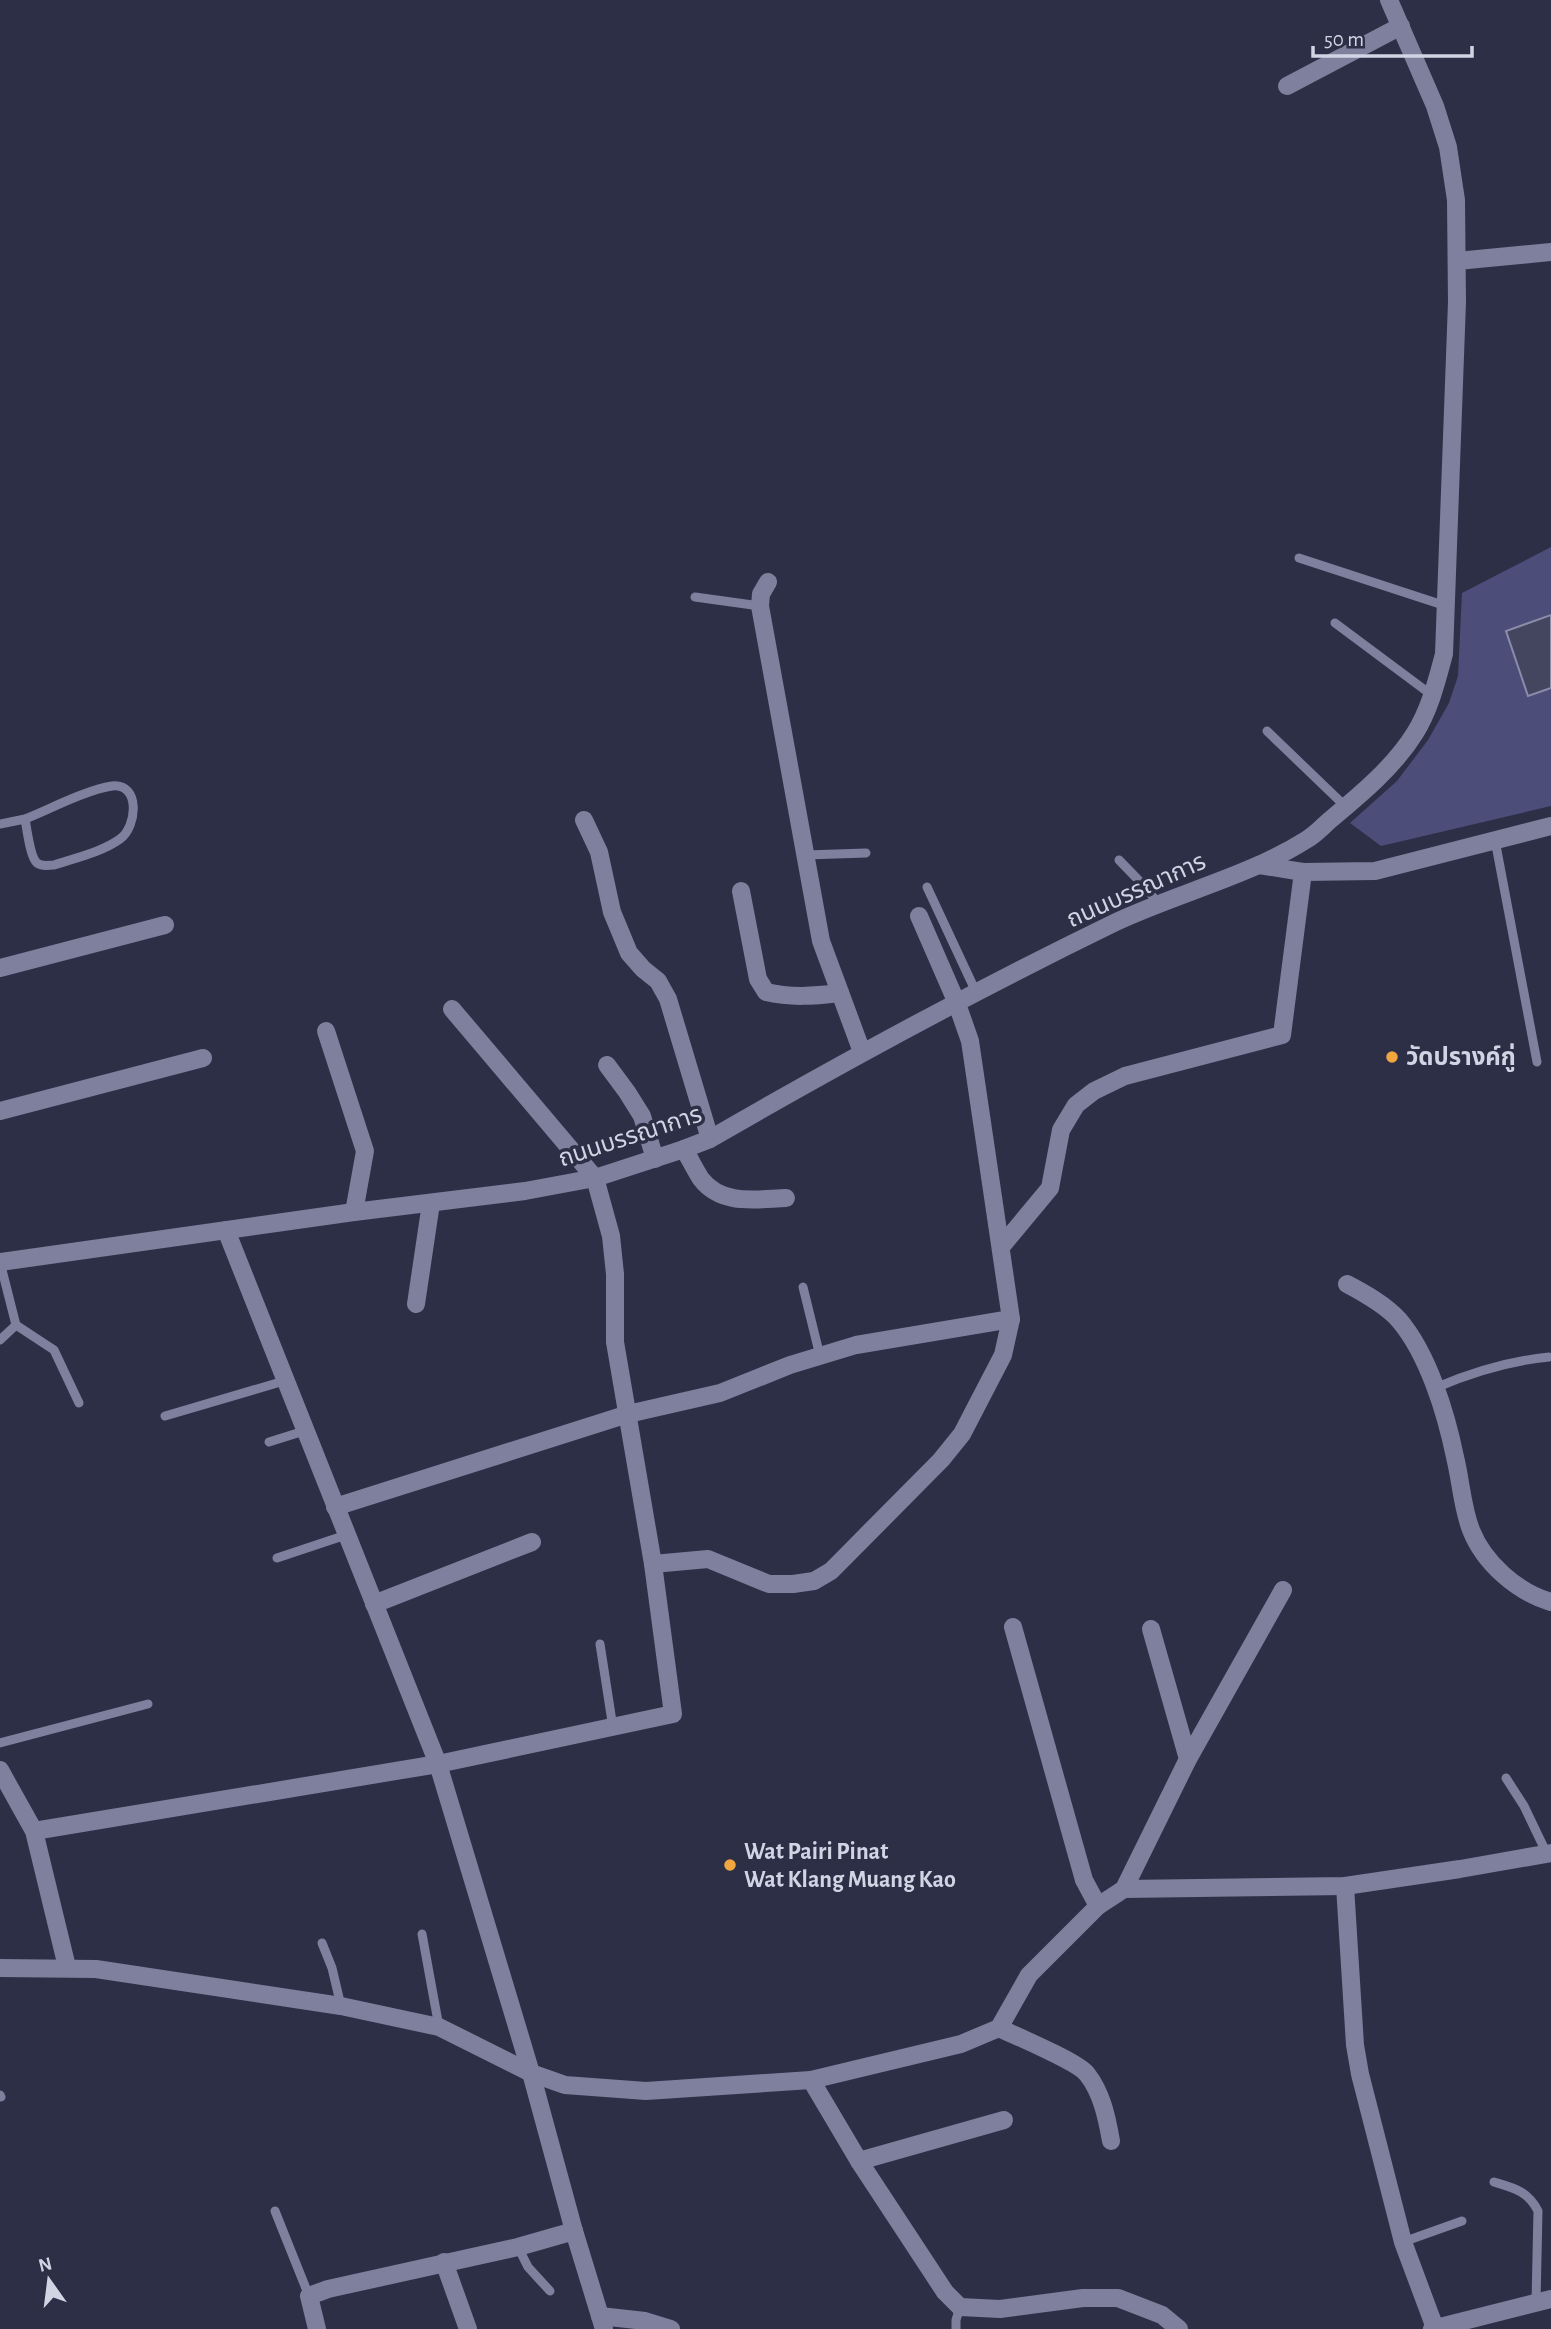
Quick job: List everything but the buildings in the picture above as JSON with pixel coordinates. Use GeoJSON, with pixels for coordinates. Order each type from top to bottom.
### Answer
{"type":"FeatureCollection","features":[{"type":"Feature","properties":{"kind":"street","name":"ถนนบรรณาการ"},"geometry":{"type":"LineString","coordinates":[[0,1262],[354,1212],[525,1191],[595,1178],[655,1159],[710,1139],[956,1001],[1157,903],[1259,864],[1307,840],[1346,807],[1386,769],[1415,733],[1433,696],[1444,654],[1457,261],[1456,200],[1448,147],[1436,106],[1389,0]]}},
{"type":"Feature","properties":{"kind":"street"},"geometry":{"type":"LineString","coordinates":[[1287,86],[1401,26]]}},
{"type":"Feature","properties":{"kind":"street"},"geometry":{"type":"LineString","coordinates":[[1457,261],[1551,252]]}},
{"type":"Feature","properties":{"kind":"street"},"geometry":{"type":"LineString","coordinates":[[768,582],[761,594],[760,606],[821,941],[862,1052]]}},
{"type":"Feature","properties":{"kind":"street"},"geometry":{"type":"LineString","coordinates":[[584,820],[599,852],[612,912],[629,953],[658,981],[668,999],[710,1139]]}},
{"type":"Feature","properties":{"kind":"street"},"geometry":{"type":"LineString","coordinates":[[1259,864],[1303,872],[1375,871],[1551,826]]}},
{"type":"Feature","properties":{"kind":"street"},"geometry":{"type":"LineString","coordinates":[[1001,1247],[1050,1188],[1061,1130],[1076,1105],[1094,1091],[1125,1076],[1282,1035],[1303,872]]}},
{"type":"Feature","properties":{"kind":"street"},"geometry":{"type":"LineString","coordinates":[[741,891],[758,979],[766,992],[811,997],[840,993]]}},
{"type":"Feature","properties":{"kind":"street"},"geometry":{"type":"LineString","coordinates":[[653,1564],[708,1559],[769,1584],[793,1584],[814,1580],[831,1571],[942,1460],[962,1434],[1003,1355],[1010,1319],[970,1041],[956,1001],[919,916]]}},
{"type":"Feature","properties":{"kind":"street"},"geometry":{"type":"LineString","coordinates":[[0,968],[166,925]]}},
{"type":"Feature","properties":{"kind":"street"},"geometry":{"type":"LineString","coordinates":[[34,1831],[438,1764],[673,1714],[653,1564],[615,1342],[615,1274],[611,1236],[595,1178],[453,1009]]}},
{"type":"Feature","properties":{"kind":"street"},"geometry":{"type":"LineString","coordinates":[[326,1031],[365,1151],[354,1212]]}},
{"type":"Feature","properties":{"kind":"street"},"geometry":{"type":"LineString","coordinates":[[0,1111],[203,1058]]}},
{"type":"Feature","properties":{"kind":"street"},"geometry":{"type":"LineString","coordinates":[[607,1065],[642,1116],[655,1159]]}},
{"type":"Feature","properties":{"kind":"street"},"geometry":{"type":"LineString","coordinates":[[684,1149],[701,1179],[717,1194],[739,1200],[786,1198]]}},
{"type":"Feature","properties":{"kind":"street"},"geometry":{"type":"LineString","coordinates":[[416,1304],[431,1203]]}},
{"type":"Feature","properties":{"kind":"street"},"geometry":{"type":"LineString","coordinates":[[226,1230],[438,1764],[602,2322],[645,2321],[671,2329]]}},
{"type":"Feature","properties":{"kind":"street"},"geometry":{"type":"LineString","coordinates":[[1346,1284],[1370,1297],[1398,1319],[1416,1345],[1435,1388],[1455,1455],[1471,1530],[1489,1560],[1520,1589],[1551,1602]]}},
{"type":"Feature","properties":{"kind":"street"},"geometry":{"type":"LineString","coordinates":[[335,1507],[628,1414],[720,1393],[790,1364],[878,1341],[1010,1319]]}},
{"type":"Feature","properties":{"kind":"street"},"geometry":{"type":"LineString","coordinates":[[373,1604],[532,1542]]}},
{"type":"Feature","properties":{"kind":"street"},"geometry":{"type":"LineString","coordinates":[[0,1968],[96,1969],[341,2006],[439,2027],[531,2073],[565,2085],[646,2091],[811,2080],[961,2044],[999,2028],[1029,1975],[1098,1906],[1124,1889],[1188,1759],[1283,1590]]}},
{"type":"Feature","properties":{"kind":"street"},"geometry":{"type":"LineString","coordinates":[[1013,1627],[1084,1880],[1098,1906]]}},
{"type":"Feature","properties":{"kind":"street"},"geometry":{"type":"LineString","coordinates":[[1151,1629],[1188,1759]]}},
{"type":"Feature","properties":{"kind":"street"},"geometry":{"type":"LineString","coordinates":[[0,1770],[34,1831],[67,1967]]}},
{"type":"Feature","properties":{"kind":"street"},"geometry":{"type":"LineString","coordinates":[[1124,1889],[1345,1886],[1549,1854]]}},
{"type":"Feature","properties":{"kind":"street"},"geometry":{"type":"LineString","coordinates":[[1345,1886],[1355,2045],[1360,2074],[1402,2242],[1434,2329],[1543,2301]]}},
{"type":"Feature","properties":{"kind":"street"},"geometry":{"type":"LineString","coordinates":[[999,2028],[1087,2072],[1107,2113],[1111,2141]]}},
{"type":"Feature","properties":{"kind":"street"},"geometry":{"type":"LineString","coordinates":[[811,2080],[859,2161],[945,2292],[960,2307],[1000,2309],[1083,2298],[1118,2298],[1163,2315],[1179,2329]]}},
{"type":"Feature","properties":{"kind":"street"},"geometry":{"type":"LineString","coordinates":[[859,2161],[1004,2120]]}},
{"type":"Feature","properties":{"kind":"street"},"geometry":{"type":"LineString","coordinates":[[317,2329],[309,2296],[328,2289],[518,2247],[574,2231]]}},
{"type":"Feature","properties":{"kind":"street"},"geometry":{"type":"LineString","coordinates":[[444,2262],[468,2329]]}},
{"type":"Feature","properties":{"kind":"lane"},"geometry":{"type":"LineString","coordinates":[[1298,558],[1446,607]]}},
{"type":"Feature","properties":{"kind":"lane"},"geometry":{"type":"LineString","coordinates":[[695,597],[760,606]]}},
{"type":"Feature","properties":{"kind":"lane"},"geometry":{"type":"LineString","coordinates":[[1335,622],[1433,696]]}},
{"type":"Feature","properties":{"kind":"lane"},"geometry":{"type":"LineString","coordinates":[[1267,730],[1346,807]]}},
{"type":"Feature","properties":{"kind":"lane"},"geometry":{"type":"LineString","coordinates":[[0,824],[25,819],[115,786],[131,797],[134,813],[130,828],[121,839],[54,865],[36,862],[25,819]]}},
{"type":"Feature","properties":{"kind":"lane"},"geometry":{"type":"LineString","coordinates":[[1495,840],[1537,1062]]}},
{"type":"Feature","properties":{"kind":"lane"},"geometry":{"type":"LineString","coordinates":[[806,855],[866,853]]}},
{"type":"Feature","properties":{"kind":"lane"},"geometry":{"type":"LineString","coordinates":[[1119,860],[1157,903]]}},
{"type":"Feature","properties":{"kind":"lane"},"geometry":{"type":"LineString","coordinates":[[927,887],[976,992]]}},
{"type":"Feature","properties":{"kind":"lane"},"geometry":{"type":"LineString","coordinates":[[0,1262],[16,1325],[54,1350],[79,1403]]}},
{"type":"Feature","properties":{"kind":"lane"},"geometry":{"type":"LineString","coordinates":[[803,1287],[820,1356]]}},
{"type":"Feature","properties":{"kind":"lane"},"geometry":{"type":"LineString","coordinates":[[0,1340],[16,1325]]}},
{"type":"Feature","properties":{"kind":"lane"},"geometry":{"type":"LineString","coordinates":[[1435,1388],[1471,1372],[1524,1359],[1549,1357]]}},
{"type":"Feature","properties":{"kind":"lane"},"geometry":{"type":"LineString","coordinates":[[165,1416],[284,1381]]}},
{"type":"Feature","properties":{"kind":"lane"},"geometry":{"type":"LineString","coordinates":[[269,1442],[304,1431]]}},
{"type":"Feature","properties":{"kind":"lane"},"geometry":{"type":"LineString","coordinates":[[277,1558],[346,1535]]}},
{"type":"Feature","properties":{"kind":"lane"},"geometry":{"type":"LineString","coordinates":[[600,1644],[612,1728]]}},
{"type":"Feature","properties":{"kind":"lane"},"geometry":{"type":"LineString","coordinates":[[0,1743],[148,1704]]}},
{"type":"Feature","properties":{"kind":"lane"},"geometry":{"type":"LineString","coordinates":[[1506,1778],[1549,1854]]}},
{"type":"Feature","properties":{"kind":"lane"},"geometry":{"type":"LineString","coordinates":[[422,1934],[439,2027]]}},
{"type":"Feature","properties":{"kind":"lane"},"geometry":{"type":"LineString","coordinates":[[322,1943],[332,1968],[341,2006]]}},
{"type":"Feature","properties":{"kind":"lane"},"geometry":{"type":"LineString","coordinates":[[1494,2182],[1517,2189],[1532,2200],[1538,2211],[1543,2301]]}},
{"type":"Feature","properties":{"kind":"lane"},"geometry":{"type":"LineString","coordinates":[[275,2211],[309,2296]]}},
{"type":"Feature","properties":{"kind":"lane"},"geometry":{"type":"LineString","coordinates":[[1402,2242],[1462,2221]]}},
{"type":"Feature","properties":{"kind":"lane"},"geometry":{"type":"LineString","coordinates":[[518,2247],[528,2267],[550,2291]]}},
{"type":"Feature","properties":{"kind":"lane"},"geometry":{"type":"LineString","coordinates":[[956,2329],[960,2307]]}},
{"type":"Feature","properties":{"kind":"shaded area"},"geometry":{"type":"Polygon","coordinates":[[[1551,547],[1551,806],[1381,846],[1350,823],[1397,781],[1428,740],[1449,703],[1458,676],[1462,593],[1551,547]]]}},
{"type":"Feature","properties":{"kind":"place","name":"วัดปรางค์กู่"},"geometry":{"type":"Point","coordinates":[1392,1057]}},
{"type":"Feature","properties":{"kind":"place","name":"Wat Pairi Pinat Wat Klang Muang Kao"},"geometry":{"type":"Point","coordinates":[730,1865]}}]}
